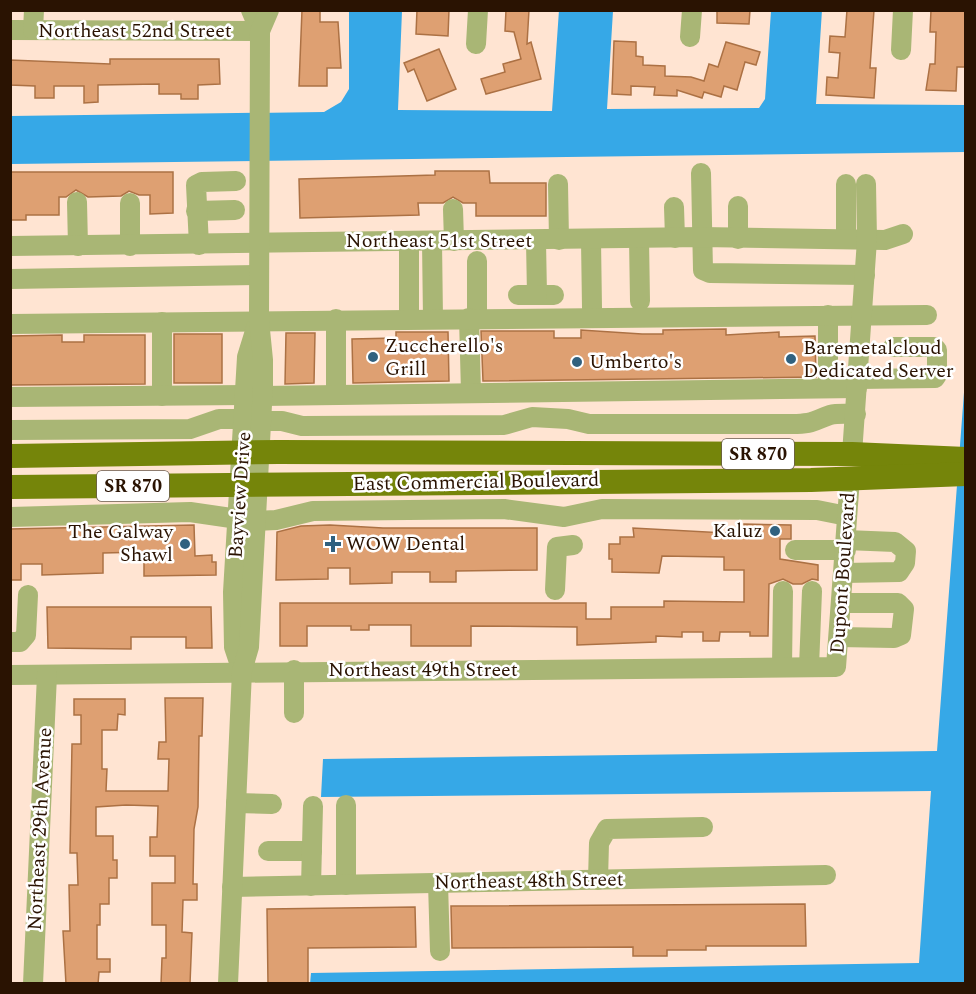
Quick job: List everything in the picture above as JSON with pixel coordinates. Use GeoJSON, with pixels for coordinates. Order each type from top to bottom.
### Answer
{"type":"FeatureCollection","features":[{"type":"Feature","properties":{"kind":"main road","name":"East Commercial Boulevard"},"geometry":{"type":"LineString","coordinates":[[10,456],[251,452],[578,453],[851,466],[941,466]]}},
{"type":"Feature","properties":{"kind":"main road"},"geometry":{"type":"LineString","coordinates":[[516,481],[537,471],[545,464],[550,453]]}},
{"type":"Feature","properties":{"kind":"main road"},"geometry":{"type":"LineString","coordinates":[[552,480],[556,471],[578,453]]}},
{"type":"Feature","properties":{"kind":"main road","name":"SR 870"},"geometry":{"type":"LineString","coordinates":[[941,466],[966,459]]}},
{"type":"Feature","properties":{"kind":"main road","name":"East Commercial Boulevard"},"geometry":{"type":"LineString","coordinates":[[10,487],[552,480],[811,480],[847,463],[851,466]]}},
{"type":"Feature","properties":{"kind":"main road","name":"SR 870"},"geometry":{"type":"LineString","coordinates":[[941,466],[966,474]]}},
{"type":"Feature","properties":{"kind":"street","name":"Bayview Drive"},"geometry":{"type":"LineString","coordinates":[[251,10],[260,31]]}},
{"type":"Feature","properties":{"kind":"street","name":"Bayview Drive"},"geometry":{"type":"LineString","coordinates":[[228,984],[242,671],[249,647],[246,520],[248,484],[253,420],[263,395],[263,360],[259,320],[260,31],[269,10]]}},
{"type":"Feature","properties":{"kind":"street"},"geometry":{"type":"LineString","coordinates":[[476,45],[478,10]]}},
{"type":"Feature","properties":{"kind":"street"},"geometry":{"type":"LineString","coordinates":[[690,37],[692,10]]}},
{"type":"Feature","properties":{"kind":"street"},"geometry":{"type":"LineString","coordinates":[[901,50],[903,10]]}},
{"type":"Feature","properties":{"kind":"street","name":"Northeast 52nd Street"},"geometry":{"type":"LineString","coordinates":[[10,30],[34,20],[260,31]]}},
{"type":"Feature","properties":{"kind":"street"},"geometry":{"type":"LineString","coordinates":[[701,173],[703,270],[711,273],[865,275]]}},
{"type":"Feature","properties":{"kind":"street"},"geometry":{"type":"LineString","coordinates":[[199,245],[196,190],[199,183],[236,182]]}},
{"type":"Feature","properties":{"kind":"street"},"geometry":{"type":"LineString","coordinates":[[558,184],[559,240]]}},
{"type":"Feature","properties":{"kind":"street"},"geometry":{"type":"LineString","coordinates":[[846,184],[846,239]]}},
{"type":"Feature","properties":{"kind":"street","name":"Dupont Boulevard"},"geometry":{"type":"LineString","coordinates":[[836,667],[865,275],[866,184]]}},
{"type":"Feature","properties":{"kind":"street"},"geometry":{"type":"LineString","coordinates":[[77,202],[78,246]]}},
{"type":"Feature","properties":{"kind":"street"},"geometry":{"type":"LineString","coordinates":[[130,203],[130,246]]}},
{"type":"Feature","properties":{"kind":"street"},"geometry":{"type":"LineString","coordinates":[[738,206],[738,239]]}},
{"type":"Feature","properties":{"kind":"street"},"geometry":{"type":"LineString","coordinates":[[674,207],[675,238]]}},
{"type":"Feature","properties":{"kind":"street"},"geometry":{"type":"LineString","coordinates":[[453,209],[454,241]]}},
{"type":"Feature","properties":{"kind":"street"},"geometry":{"type":"LineString","coordinates":[[196,211],[235,210]]}},
{"type":"Feature","properties":{"kind":"street","name":"Northeast 51st Street"},"geometry":{"type":"LineString","coordinates":[[10,246],[199,245],[410,240],[536,241],[702,237],[885,240],[903,234]]}},
{"type":"Feature","properties":{"kind":"street"},"geometry":{"type":"LineString","coordinates":[[639,238],[640,301]]}},
{"type":"Feature","properties":{"kind":"street"},"geometry":{"type":"LineString","coordinates":[[409,319],[410,240]]}},
{"type":"Feature","properties":{"kind":"street"},"geometry":{"type":"LineString","coordinates":[[591,240],[592,308]]}},
{"type":"Feature","properties":{"kind":"street"},"geometry":{"type":"LineString","coordinates":[[432,241],[433,319]]}},
{"type":"Feature","properties":{"kind":"street"},"geometry":{"type":"LineString","coordinates":[[536,241],[536,295]]}},
{"type":"Feature","properties":{"kind":"street"},"geometry":{"type":"LineString","coordinates":[[471,392],[477,261]]}},
{"type":"Feature","properties":{"kind":"street"},"geometry":{"type":"LineString","coordinates":[[10,279],[259,275]]}},
{"type":"Feature","properties":{"kind":"street"},"geometry":{"type":"LineString","coordinates":[[828,315],[823,383],[828,416]]}},
{"type":"Feature","properties":{"kind":"street"},"geometry":{"type":"LineString","coordinates":[[10,324],[336,319],[927,315]]}},
{"type":"Feature","properties":{"kind":"street"},"geometry":{"type":"LineString","coordinates":[[336,319],[336,394]]}},
{"type":"Feature","properties":{"kind":"street"},"geometry":{"type":"LineString","coordinates":[[162,322],[162,396]]}},
{"type":"Feature","properties":{"kind":"street"},"geometry":{"type":"LineString","coordinates":[[10,397],[471,392],[858,383],[935,378],[937,350],[934,347],[893,347]]}},
{"type":"Feature","properties":{"kind":"street"},"geometry":{"type":"LineString","coordinates":[[214,395],[219,404],[219,418]]}},
{"type":"Feature","properties":{"kind":"street"},"geometry":{"type":"LineString","coordinates":[[263,395],[282,421]]}},
{"type":"Feature","properties":{"kind":"street"},"geometry":{"type":"LineString","coordinates":[[10,430],[190,429],[219,418],[282,421],[302,426],[504,425],[538,417],[568,419],[589,424],[797,424],[820,422],[828,416],[856,414]]}},
{"type":"Feature","properties":{"kind":"street"},"geometry":{"type":"LineString","coordinates":[[10,517],[190,512],[246,520],[276,520],[313,511],[481,509],[519,510],[552,517],[602,510],[817,510],[847,516]]}},
{"type":"Feature","properties":{"kind":"street"},"geometry":{"type":"LineString","coordinates":[[795,550],[895,542],[906,551],[905,563],[899,572],[844,573]]}},
{"type":"Feature","properties":{"kind":"street"},"geometry":{"type":"LineString","coordinates":[[555,590],[556,547],[573,545]]}},
{"type":"Feature","properties":{"kind":"street"},"geometry":{"type":"LineString","coordinates":[[783,591],[783,668]]}},
{"type":"Feature","properties":{"kind":"street"},"geometry":{"type":"LineString","coordinates":[[809,667],[812,591]]}},
{"type":"Feature","properties":{"kind":"street"},"geometry":{"type":"LineString","coordinates":[[10,642],[20,642],[26,635],[28,595]]}},
{"type":"Feature","properties":{"kind":"street"},"geometry":{"type":"LineString","coordinates":[[839,637],[894,638],[901,635],[904,624],[904,609],[898,603],[842,603]]}},
{"type":"Feature","properties":{"kind":"street","name":"Northeast 49th Street"},"geometry":{"type":"LineString","coordinates":[[10,675],[294,670],[836,667]]}},
{"type":"Feature","properties":{"kind":"street"},"geometry":{"type":"LineString","coordinates":[[294,670],[294,713]]}},
{"type":"Feature","properties":{"kind":"street","name":"Northeast 29th Avenue"},"geometry":{"type":"LineString","coordinates":[[33,984],[47,675]]}},
{"type":"Feature","properties":{"kind":"street"},"geometry":{"type":"LineString","coordinates":[[236,803],[272,804]]}},
{"type":"Feature","properties":{"kind":"street"},"geometry":{"type":"LineString","coordinates":[[346,805],[346,885]]}},
{"type":"Feature","properties":{"kind":"street"},"geometry":{"type":"LineString","coordinates":[[311,885],[313,806]]}},
{"type":"Feature","properties":{"kind":"street"},"geometry":{"type":"LineString","coordinates":[[598,880],[599,843],[607,829],[703,827]]}},
{"type":"Feature","properties":{"kind":"street"},"geometry":{"type":"LineString","coordinates":[[268,850],[312,851]]}},
{"type":"Feature","properties":{"kind":"street","name":"Northeast 48th Street"},"geometry":{"type":"LineString","coordinates":[[232,887],[826,875]]}},
{"type":"Feature","properties":{"kind":"street"},"geometry":{"type":"LineString","coordinates":[[438,883],[440,951]]}},
{"type":"Feature","properties":{"kind":"water"},"geometry":{"type":"Polygon","coordinates":[[[349,10],[402,11],[398,110],[552,111],[559,10],[613,11],[607,109],[759,108],[765,99],[771,11],[822,10],[816,104],[965,105],[966,152],[11,164],[10,116],[324,112],[341,102],[349,89],[349,10]]]}},
{"type":"Feature","properties":{"kind":"water"},"geometry":{"type":"Polygon","coordinates":[[[965,379],[965,983],[310,984],[311,973],[919,963],[931,791],[321,797],[323,759],[937,751],[965,379]]]}},
{"type":"Feature","properties":{"kind":"building"},"geometry":{"type":"Polygon","coordinates":[[[302,10],[320,10],[320,22],[338,22],[341,68],[327,68],[327,86],[299,86],[302,10]]]}},
{"type":"Feature","properties":{"kind":"building"},"geometry":{"type":"Polygon","coordinates":[[[417,10],[449,10],[448,36],[416,34],[417,10]]]}},
{"type":"Feature","properties":{"kind":"building"},"geometry":{"type":"Polygon","coordinates":[[[506,10],[529,10],[527,44],[531,42],[541,79],[486,94],[481,79],[505,72],[503,64],[521,59],[514,32],[505,31],[506,10]]]}},
{"type":"Feature","properties":{"kind":"building"},"geometry":{"type":"Polygon","coordinates":[[[717,10],[750,10],[749,24],[717,23],[717,10]]]}},
{"type":"Feature","properties":{"kind":"building"},"geometry":{"type":"Polygon","coordinates":[[[847,10],[874,10],[870,68],[876,68],[874,98],[826,95],[827,77],[838,78],[840,53],[829,52],[830,36],[845,37],[847,10]]]}},
{"type":"Feature","properties":{"kind":"building"},"geometry":{"type":"Polygon","coordinates":[[[931,10],[966,10],[966,67],[957,67],[956,91],[926,90],[930,64],[935,64],[936,32],[930,32],[931,10]]]}},
{"type":"Feature","properties":{"kind":"building"},"geometry":{"type":"Polygon","coordinates":[[[614,41],[636,42],[636,56],[643,57],[643,65],[665,66],[665,76],[691,77],[704,81],[709,64],[718,67],[726,42],[760,52],[756,65],[745,62],[737,90],[724,86],[721,97],[704,92],[702,98],[677,90],[677,96],[654,95],[655,87],[631,86],[631,95],[612,94],[614,41]]]}},
{"type":"Feature","properties":{"kind":"building"},"geometry":{"type":"Polygon","coordinates":[[[439,49],[456,89],[427,101],[414,69],[408,72],[404,63],[439,49]]]}},
{"type":"Feature","properties":{"kind":"building"},"geometry":{"type":"Polygon","coordinates":[[[110,59],[219,59],[220,84],[198,85],[198,99],[181,99],[181,94],[159,94],[159,84],[98,85],[98,102],[84,103],[84,86],[54,86],[54,98],[35,98],[35,86],[10,85],[10,60],[110,64],[110,59]]]}},
{"type":"Feature","properties":{"kind":"building"},"geometry":{"type":"Polygon","coordinates":[[[435,171],[489,171],[490,183],[546,183],[546,216],[476,216],[476,203],[463,203],[453,197],[443,203],[418,203],[419,215],[300,218],[299,179],[435,175],[435,171]]]}},
{"type":"Feature","properties":{"kind":"building"},"geometry":{"type":"Polygon","coordinates":[[[10,172],[173,172],[173,213],[150,214],[150,195],[139,195],[129,191],[121,196],[88,197],[76,190],[66,197],[59,197],[59,215],[26,215],[26,220],[10,220],[10,172]]]}},
{"type":"Feature","properties":{"kind":"building"},"geometry":{"type":"Polygon","coordinates":[[[726,329],[726,335],[779,332],[779,337],[815,336],[816,377],[483,381],[481,331],[554,331],[554,338],[581,338],[581,330],[663,334],[663,330],[726,329]]]}},
{"type":"Feature","properties":{"kind":"building"},"geometry":{"type":"Polygon","coordinates":[[[396,332],[448,332],[449,381],[353,383],[352,339],[396,338],[396,332]]]}},
{"type":"Feature","properties":{"kind":"building"},"geometry":{"type":"Polygon","coordinates":[[[286,333],[315,333],[314,383],[285,384],[286,333]]]}},
{"type":"Feature","properties":{"kind":"building"},"geometry":{"type":"Polygon","coordinates":[[[174,334],[222,334],[222,383],[174,383],[174,334]]]}},
{"type":"Feature","properties":{"kind":"building"},"geometry":{"type":"Polygon","coordinates":[[[62,335],[62,342],[84,342],[84,335],[145,335],[145,384],[10,385],[10,336],[62,335]]]}},
{"type":"Feature","properties":{"kind":"building"},"geometry":{"type":"Polygon","coordinates":[[[744,524],[791,525],[791,539],[780,539],[780,559],[818,565],[818,580],[812,579],[802,584],[793,584],[783,579],[769,584],[768,636],[750,636],[750,632],[720,632],[719,641],[703,641],[703,632],[682,632],[682,637],[656,636],[656,642],[577,645],[577,627],[471,626],[471,646],[411,646],[411,625],[369,625],[369,630],[351,630],[351,626],[307,626],[307,646],[280,646],[280,603],[586,603],[586,619],[611,619],[611,607],[664,607],[664,601],[744,602],[744,570],[724,570],[724,557],[662,556],[659,573],[612,572],[609,544],[620,544],[620,537],[634,537],[633,528],[744,534],[744,524]]]}},
{"type":"Feature","properties":{"kind":"building"},"geometry":{"type":"Polygon","coordinates":[[[194,525],[195,556],[212,555],[212,562],[216,562],[216,575],[144,576],[144,552],[103,553],[103,573],[42,575],[42,564],[21,564],[21,580],[10,580],[10,529],[194,525]]]}},
{"type":"Feature","properties":{"kind":"building"},"geometry":{"type":"Polygon","coordinates":[[[301,526],[383,528],[537,528],[537,570],[456,571],[456,582],[430,582],[430,572],[392,572],[392,583],[350,584],[350,568],[328,568],[328,579],[276,580],[277,532],[301,526]]]}},
{"type":"Feature","properties":{"kind":"building"},"geometry":{"type":"Polygon","coordinates":[[[47,607],[211,607],[212,648],[186,648],[186,637],[131,637],[131,649],[48,648],[47,607]]]}},
{"type":"Feature","properties":{"kind":"building"},"geometry":{"type":"Polygon","coordinates":[[[165,698],[203,698],[202,736],[199,736],[198,807],[194,829],[193,884],[197,884],[197,900],[183,900],[182,932],[192,933],[190,984],[161,984],[162,958],[166,958],[166,925],[152,925],[152,883],[175,883],[175,856],[150,856],[150,837],[157,837],[158,806],[126,805],[96,807],[96,836],[113,836],[113,860],[117,860],[117,878],[109,878],[109,904],[100,904],[100,925],[97,925],[97,959],[110,959],[110,972],[99,972],[98,984],[66,984],[63,931],[70,931],[69,885],[78,885],[77,853],[70,853],[72,744],[81,744],[81,715],[74,715],[74,699],[125,699],[125,715],[118,714],[117,730],[102,730],[102,769],[107,769],[106,791],[168,791],[169,759],[158,759],[159,742],[166,742],[165,698]]]}},
{"type":"Feature","properties":{"kind":"building"},"geometry":{"type":"Polygon","coordinates":[[[805,904],[806,946],[706,946],[706,950],[667,950],[667,956],[633,956],[633,947],[452,948],[451,906],[805,904]]]}},
{"type":"Feature","properties":{"kind":"building"},"geometry":{"type":"Polygon","coordinates":[[[415,907],[416,947],[308,948],[308,984],[268,984],[267,909],[415,907]]]}},
{"type":"Feature","properties":{"kind":"place","name":"Zuccherello's Grill"},"geometry":{"type":"Point","coordinates":[373,357]}},
{"type":"Feature","properties":{"kind":"place","name":"Baremetalcloud Dedicated Server"},"geometry":{"type":"Point","coordinates":[791,359]}},
{"type":"Feature","properties":{"kind":"place","name":"Umberto's"},"geometry":{"type":"Point","coordinates":[577,362]}},
{"type":"Feature","properties":{"kind":"place","name":"Kaluz"},"geometry":{"type":"Point","coordinates":[775,531]}},
{"type":"Feature","properties":{"kind":"place","name":"The Galway Shawl"},"geometry":{"type":"Point","coordinates":[185,544]}},
{"type":"Feature","properties":{"kind":"place","name":"WOW Dental"},"geometry":{"type":"Point","coordinates":[333,544]}}]}
